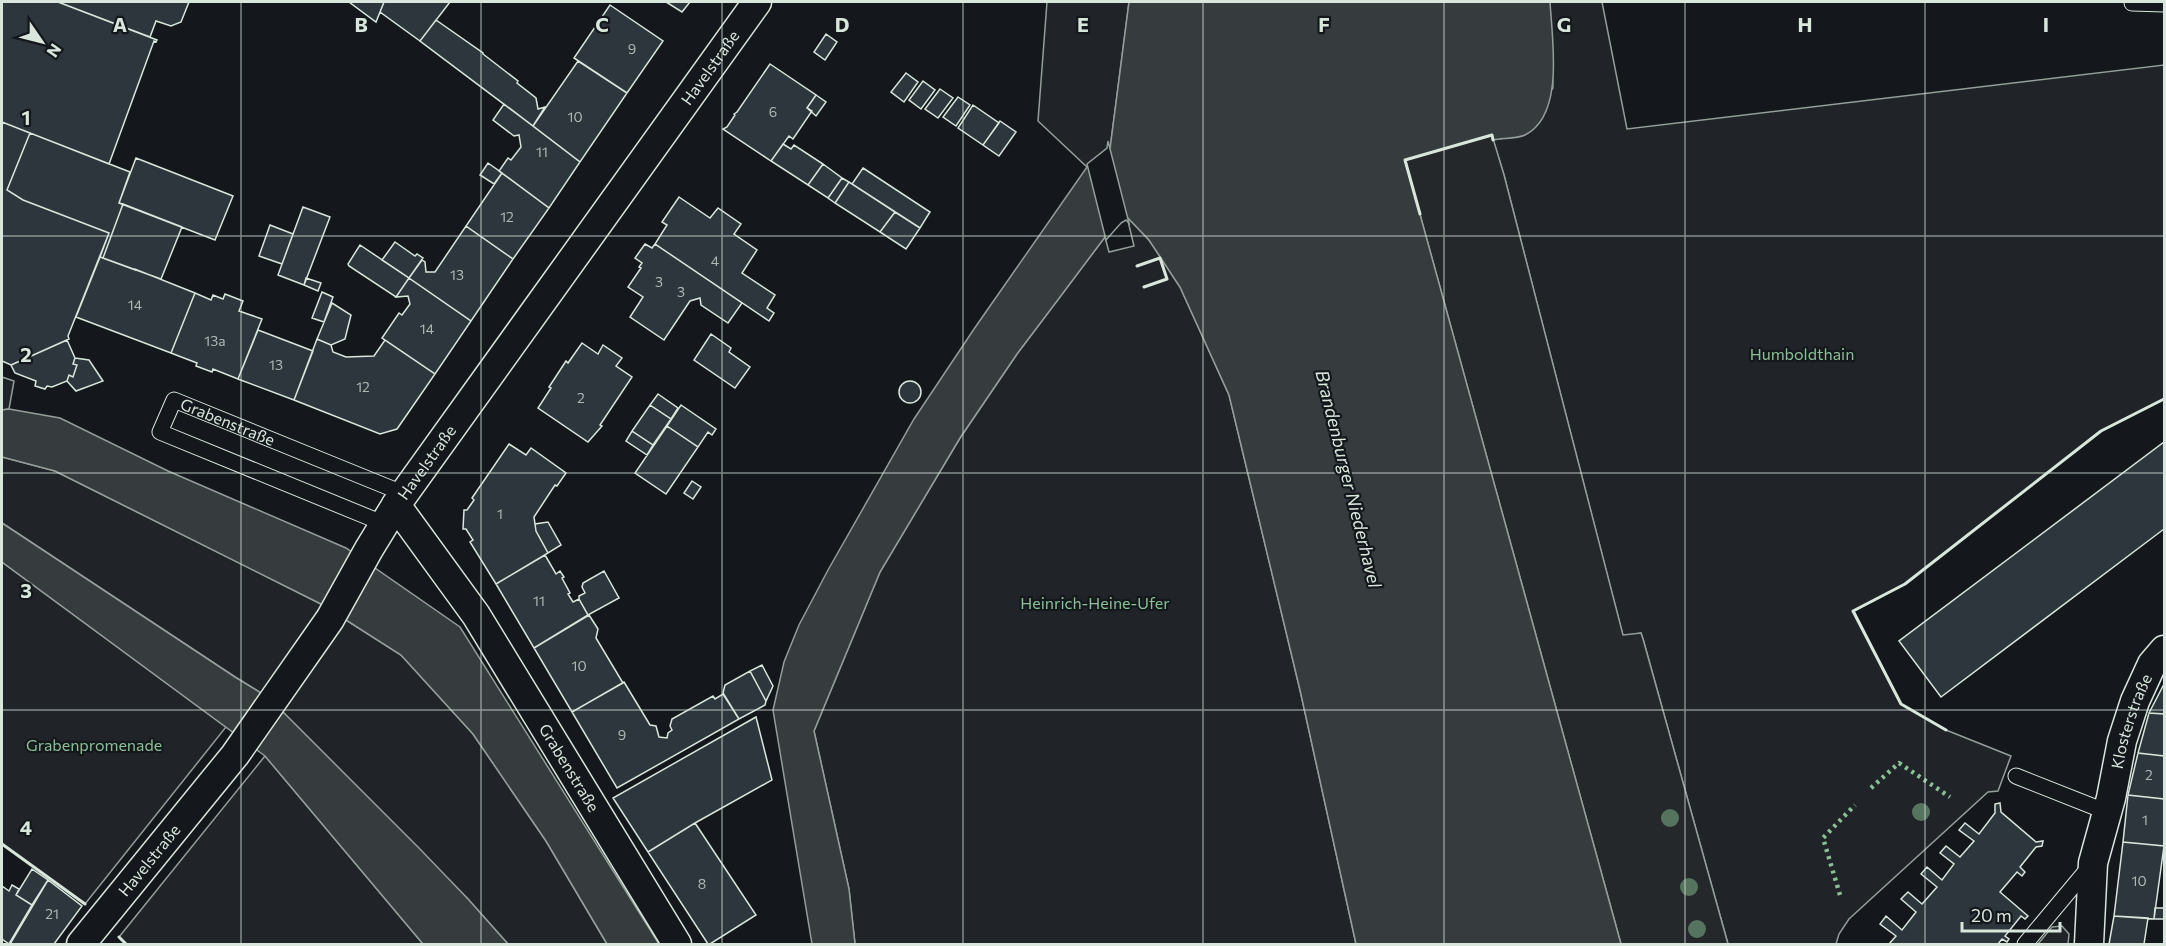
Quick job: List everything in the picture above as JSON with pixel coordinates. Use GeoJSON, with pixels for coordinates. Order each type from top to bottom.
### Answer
{"type":"FeatureCollection","features":[{"type":"Feature","properties":{"kind":"street","name":"Havelstraße"},"geometry":{"type":"LineString","coordinates":[[81,945],[235,755],[330,619],[395,508],[757,2]]}},
{"type":"Feature","properties":{"kind":"street","name":"Grabenstraße"},"geometry":{"type":"LineString","coordinates":[[395,508],[476,615],[677,945]]}},
{"type":"Feature","properties":{"kind":"street","name":"Klosterstraße"},"geometry":{"type":"LineString","coordinates":[[2090,945],[2092,863],[2109,805],[2122,741],[2135,701],[2152,664],[2164,650]]}},
{"type":"Feature","properties":{"kind":"lane"},"geometry":{"type":"LineString","coordinates":[[2132,3],[2164,4]]}},
{"type":"Feature","properties":{"kind":"lane","name":"Grabenstraße"},"geometry":{"type":"LineString","coordinates":[[174,400],[395,508],[160,432],[174,400]]}},
{"type":"Feature","properties":{"kind":"lane"},"geometry":{"type":"LineString","coordinates":[[2016,776],[2109,805]]}},
{"type":"Feature","properties":{"kind":"lane"},"geometry":{"type":"LineString","coordinates":[[2025,945],[2092,863]]}},
{"type":"Feature","properties":{"kind":"green space"},"geometry":{"type":"Polygon","coordinates":[[[1047,2],[1129,2],[1110,149],[1087,167],[1038,121],[1047,2]]]}},
{"type":"Feature","properties":{"kind":"green space","name":"Humboldthain"},"geometry":{"type":"Polygon","coordinates":[[[1550,2],[1602,2],[1627,129],[2164,65],[2164,399],[2101,431],[1905,584],[1854,611],[1901,704],[1946,730],[2011,756],[1998,791],[1988,792],[1849,919],[1839,934],[1836,944],[1728,944],[1641,633],[1623,636],[1493,140],[1504,138],[1553,88],[1550,2]]]}},
{"type":"Feature","properties":{"kind":"green space","name":"Heinrich-Heine-Ufer"},"geometry":{"type":"Polygon","coordinates":[[[1127,217],[1149,240],[1180,287],[1229,395],[1300,690],[1356,944],[855,944],[849,889],[814,731],[880,572],[960,438],[1017,354],[1105,237],[1109,252],[1134,246],[1127,217]]]}},
{"type":"Feature","properties":{"kind":"green space"},"geometry":{"type":"Polygon","coordinates":[[[2,377],[14,381],[9,409],[2,410],[2,377]]]}},
{"type":"Feature","properties":{"kind":"green space"},"geometry":{"type":"Polygon","coordinates":[[[2,457],[55,471],[321,604],[401,655],[473,734],[546,841],[607,944],[508,944],[468,899],[269,698],[2,523],[2,457]]]}},
{"type":"Feature","properties":{"kind":"green space","name":"Grabenpromenade"},"geometry":{"type":"Polygon","coordinates":[[[2,562],[226,727],[85,904],[2,844],[2,562]]]}},
{"type":"Feature","properties":{"kind":"green space"},"geometry":{"type":"Polygon","coordinates":[[[265,756],[423,944],[126,944],[119,937],[265,756]]]}},
{"type":"Feature","properties":{"kind":"green space"},"geometry":{"type":"Polygon","coordinates":[[[2062,926],[2069,934],[2068,944],[2038,944],[2052,927],[2062,926]]]}},
{"type":"Feature","properties":{"kind":"shaded area"},"geometry":{"type":"Polygon","coordinates":[[[1492,135],[1623,635],[1641,633],[1728,944],[1621,944],[1405,160],[1492,135]]]}},
{"type":"Feature","properties":{"kind":"water","name":"Brandenburger Niederhavel"},"geometry":{"type":"Polygon","coordinates":[[[1129,2],[1550,2],[1554,55],[1553,75],[1546,111],[1538,125],[1522,136],[1493,140],[1491,135],[1405,160],[1621,944],[1356,944],[1300,690],[1229,395],[1180,287],[1149,240],[1127,217],[1105,237],[1017,354],[960,438],[880,572],[814,731],[849,889],[855,944],[812,944],[773,710],[784,662],[799,625],[828,570],[914,419],[1087,167],[1110,149],[1129,2]]]}},
{"type":"Feature","properties":{"kind":"water"},"geometry":{"type":"Polygon","coordinates":[[[9,409],[60,418],[168,471],[346,548],[460,627],[659,944],[607,944],[546,841],[473,734],[401,655],[321,604],[55,471],[2,457],[2,410],[9,409]]]}},
{"type":"Feature","properties":{"kind":"water"},"geometry":{"type":"Polygon","coordinates":[[[2,523],[269,698],[418,847],[508,944],[423,944],[265,756],[2,562],[2,523]]]}},
{"type":"Feature","properties":{"kind":"pier"},"geometry":{"type":"Polygon","coordinates":[[[1108,141],[1129,223],[1126,220],[1121,223],[1106,240],[1087,164],[1107,148],[1108,141]]]}},
{"type":"Feature","properties":{"kind":"building"},"geometry":{"type":"Polygon","coordinates":[[[2,2],[58,2],[157,40],[154,41],[109,164],[2,122],[2,2]]]}},
{"type":"Feature","properties":{"kind":"building"},"geometry":{"type":"Polygon","coordinates":[[[58,2],[189,2],[181,22],[171,26],[156,21],[150,37],[58,2]]]}},
{"type":"Feature","properties":{"kind":"building"},"geometry":{"type":"Polygon","coordinates":[[[349,2],[384,2],[376,22],[349,2]]]}},
{"type":"Feature","properties":{"kind":"building"},"geometry":{"type":"Polygon","coordinates":[[[384,2],[450,2],[420,41],[380,12],[384,2]]]}},
{"type":"Feature","properties":{"kind":"building"},"geometry":{"type":"Polygon","coordinates":[[[666,2],[690,2],[682,12],[666,2]]]}},
{"type":"Feature","properties":{"kind":"building"},"geometry":{"type":"Polygon","coordinates":[[[610,5],[663,41],[627,93],[574,58],[610,5]]]}},
{"type":"Feature","properties":{"kind":"building"},"geometry":{"type":"Polygon","coordinates":[[[436,20],[518,81],[517,83],[536,98],[538,109],[545,107],[533,126],[420,41],[436,20]]]}},
{"type":"Feature","properties":{"kind":"building"},"geometry":{"type":"Polygon","coordinates":[[[826,34],[837,42],[825,60],[814,52],[826,34]]]}},
{"type":"Feature","properties":{"kind":"building"},"geometry":{"type":"Polygon","coordinates":[[[578,61],[627,93],[580,162],[533,126],[578,61]]]}},
{"type":"Feature","properties":{"kind":"building"},"geometry":{"type":"Polygon","coordinates":[[[770,64],[816,95],[807,108],[812,111],[793,139],[789,136],[771,161],[723,129],[727,127],[770,64]]]}},
{"type":"Feature","properties":{"kind":"building"},"geometry":{"type":"Polygon","coordinates":[[[906,73],[918,82],[904,102],[891,92],[906,73]]]}},
{"type":"Feature","properties":{"kind":"building"},"geometry":{"type":"Polygon","coordinates":[[[923,81],[935,90],[921,109],[909,100],[923,81]]]}},
{"type":"Feature","properties":{"kind":"building"},"geometry":{"type":"Polygon","coordinates":[[[940,89],[953,98],[938,118],[925,109],[940,89]]]}},
{"type":"Feature","properties":{"kind":"building"},"geometry":{"type":"Polygon","coordinates":[[[816,95],[826,102],[816,116],[807,108],[816,95]]]}},
{"type":"Feature","properties":{"kind":"building"},"geometry":{"type":"Polygon","coordinates":[[[958,97],[970,105],[956,126],[943,117],[958,97]]]}},
{"type":"Feature","properties":{"kind":"building"},"geometry":{"type":"Polygon","coordinates":[[[504,104],[580,162],[549,208],[499,171],[508,158],[511,160],[521,147],[519,135],[514,136],[493,120],[504,104]]]}},
{"type":"Feature","properties":{"kind":"building"},"geometry":{"type":"Polygon","coordinates":[[[973,105],[999,123],[983,145],[958,128],[973,105]]]}},
{"type":"Feature","properties":{"kind":"building"},"geometry":{"type":"Polygon","coordinates":[[[1000,121],[1016,132],[999,156],[983,145],[1000,121]]]}},
{"type":"Feature","properties":{"kind":"building"},"geometry":{"type":"Polygon","coordinates":[[[2,122],[30,133],[7,190],[23,200],[109,233],[68,336],[69,339],[11,365],[2,361],[2,122]]]}},
{"type":"Feature","properties":{"kind":"building"},"geometry":{"type":"Polygon","coordinates":[[[30,133],[130,172],[119,203],[123,204],[103,258],[100,257],[109,233],[23,200],[7,190],[30,133]]]}},
{"type":"Feature","properties":{"kind":"building"},"geometry":{"type":"Polygon","coordinates":[[[783,144],[791,149],[794,145],[823,164],[808,185],[771,161],[783,144]]]}},
{"type":"Feature","properties":{"kind":"building"},"geometry":{"type":"Polygon","coordinates":[[[136,158],[233,196],[215,240],[119,203],[136,158]]]}},
{"type":"Feature","properties":{"kind":"building"},"geometry":{"type":"Polygon","coordinates":[[[488,163],[502,173],[494,184],[480,175],[488,163]]]}},
{"type":"Feature","properties":{"kind":"building"},"geometry":{"type":"Polygon","coordinates":[[[823,164],[842,178],[828,198],[808,185],[823,164]]]}},
{"type":"Feature","properties":{"kind":"building"},"geometry":{"type":"Polygon","coordinates":[[[863,168],[930,212],[920,228],[852,184],[863,168]]]}},
{"type":"Feature","properties":{"kind":"building"},"geometry":{"type":"Polygon","coordinates":[[[502,173],[549,208],[513,259],[466,226],[502,173]]]}},
{"type":"Feature","properties":{"kind":"building"},"geometry":{"type":"Polygon","coordinates":[[[842,178],[849,182],[835,203],[828,198],[842,178]]]}},
{"type":"Feature","properties":{"kind":"building"},"geometry":{"type":"Polygon","coordinates":[[[849,182],[895,212],[880,232],[835,203],[849,182]]]}},
{"type":"Feature","properties":{"kind":"building"},"geometry":{"type":"Polygon","coordinates":[[[679,197],[710,218],[718,208],[741,224],[734,234],[757,250],[742,273],[775,295],[767,308],[774,313],[769,321],[655,244],[667,225],[662,222],[679,197]]]}},
{"type":"Feature","properties":{"kind":"building"},"geometry":{"type":"Polygon","coordinates":[[[123,204],[182,227],[161,279],[103,258],[123,204]]]}},
{"type":"Feature","properties":{"kind":"building"},"geometry":{"type":"Polygon","coordinates":[[[303,207],[330,217],[304,285],[278,275],[303,207]]]}},
{"type":"Feature","properties":{"kind":"building"},"geometry":{"type":"Polygon","coordinates":[[[895,212],[920,228],[906,249],[880,232],[895,212]]]}},
{"type":"Feature","properties":{"kind":"building"},"geometry":{"type":"Polygon","coordinates":[[[270,225],[293,234],[282,264],[259,256],[270,225]]]}},
{"type":"Feature","properties":{"kind":"building"},"geometry":{"type":"Polygon","coordinates":[[[466,226],[513,259],[471,321],[409,278],[422,260],[425,262],[426,272],[435,272],[466,226]]]}},
{"type":"Feature","properties":{"kind":"building"},"geometry":{"type":"Polygon","coordinates":[[[395,242],[415,256],[417,254],[423,258],[409,278],[382,260],[395,242]]]}},
{"type":"Feature","properties":{"kind":"building"},"geometry":{"type":"Polygon","coordinates":[[[645,244],[652,248],[655,244],[742,303],[728,323],[701,305],[700,298],[690,301],[664,340],[630,317],[643,297],[628,287],[641,268],[639,267],[642,263],[635,258],[645,244]]]}},
{"type":"Feature","properties":{"kind":"building"},"geometry":{"type":"Polygon","coordinates":[[[360,245],[409,278],[396,297],[349,266],[348,264],[360,245]]]}},
{"type":"Feature","properties":{"kind":"building"},"geometry":{"type":"Polygon","coordinates":[[[100,257],[195,293],[171,353],[76,317],[100,257]]]}},
{"type":"Feature","properties":{"kind":"building"},"geometry":{"type":"Polygon","coordinates":[[[306,278],[321,283],[318,291],[304,285],[306,278]]]}},
{"type":"Feature","properties":{"kind":"building"},"geometry":{"type":"Polygon","coordinates":[[[409,278],[471,321],[435,374],[382,338],[399,313],[402,315],[410,304],[408,296],[396,297],[409,278]]]}},
{"type":"Feature","properties":{"kind":"building"},"geometry":{"type":"Polygon","coordinates":[[[322,292],[333,297],[324,322],[312,318],[322,292]]]}},
{"type":"Feature","properties":{"kind":"building"},"geometry":{"type":"Polygon","coordinates":[[[195,293],[211,300],[213,295],[223,299],[225,294],[243,301],[239,311],[262,319],[238,379],[213,369],[212,372],[196,366],[197,363],[171,353],[195,293]]]}},
{"type":"Feature","properties":{"kind":"building"},"geometry":{"type":"Polygon","coordinates":[[[332,303],[351,315],[345,339],[331,345],[317,339],[332,303]]]}},
{"type":"Feature","properties":{"kind":"building"},"geometry":{"type":"Polygon","coordinates":[[[258,330],[313,351],[294,400],[238,379],[258,330]]]}},
{"type":"Feature","properties":{"kind":"building"},"geometry":{"type":"Polygon","coordinates":[[[711,334],[731,348],[729,352],[750,367],[735,388],[694,360],[711,334]]]}},
{"type":"Feature","properties":{"kind":"building"},"geometry":{"type":"Polygon","coordinates":[[[317,339],[331,345],[333,352],[346,357],[374,356],[385,340],[435,374],[397,429],[380,434],[294,400],[317,339]]]}},
{"type":"Feature","properties":{"kind":"building"},"geometry":{"type":"Polygon","coordinates":[[[67,340],[75,358],[73,364],[77,365],[73,377],[69,375],[67,381],[52,387],[47,386],[45,389],[35,386],[36,381],[15,373],[11,365],[67,340]]]}},
{"type":"Feature","properties":{"kind":"building"},"geometry":{"type":"Polygon","coordinates":[[[582,343],[598,354],[603,345],[622,358],[616,366],[632,377],[600,425],[602,426],[588,442],[538,408],[566,361],[568,363],[582,343]]]}},
{"type":"Feature","properties":{"kind":"building"},"geometry":{"type":"Polygon","coordinates":[[[75,358],[89,360],[103,381],[76,391],[67,381],[69,375],[73,377],[77,365],[73,364],[75,358]]]}},
{"type":"Feature","properties":{"kind":"building"},"geometry":{"type":"Polygon","coordinates":[[[910,381],[918,384],[921,392],[918,400],[910,403],[902,400],[899,392],[902,384],[910,381]]]}},
{"type":"Feature","properties":{"kind":"building"},"geometry":{"type":"Polygon","coordinates":[[[658,394],[678,408],[671,419],[650,405],[658,394]]]}},
{"type":"Feature","properties":{"kind":"building"},"geometry":{"type":"Polygon","coordinates":[[[650,405],[671,419],[653,445],[632,431],[650,405]]]}},
{"type":"Feature","properties":{"kind":"building"},"geometry":{"type":"Polygon","coordinates":[[[681,405],[716,429],[712,435],[708,432],[698,447],[667,426],[681,405]]]}},
{"type":"Feature","properties":{"kind":"building"},"geometry":{"type":"Polygon","coordinates":[[[667,426],[698,447],[666,494],[635,473],[667,426]]]}},
{"type":"Feature","properties":{"kind":"building"},"geometry":{"type":"Polygon","coordinates":[[[632,431],[653,445],[647,455],[626,441],[632,431]]]}},
{"type":"Feature","properties":{"kind":"building"},"geometry":{"type":"Polygon","coordinates":[[[2164,442],[2164,529],[1941,697],[1899,641],[2164,442]]]}},
{"type":"Feature","properties":{"kind":"building"},"geometry":{"type":"Polygon","coordinates":[[[509,444],[526,455],[531,448],[566,473],[557,486],[555,485],[534,517],[536,531],[548,553],[496,584],[470,542],[473,540],[466,529],[463,529],[464,510],[467,510],[474,500],[472,498],[509,444]]]}},
{"type":"Feature","properties":{"kind":"building"},"geometry":{"type":"Polygon","coordinates":[[[692,481],[701,487],[693,499],[684,493],[692,481]]]}},
{"type":"Feature","properties":{"kind":"building"},"geometry":{"type":"Polygon","coordinates":[[[548,522],[561,545],[548,553],[536,531],[535,524],[548,522]]]}},
{"type":"Feature","properties":{"kind":"building"},"geometry":{"type":"Polygon","coordinates":[[[545,555],[556,574],[560,571],[564,577],[562,578],[573,602],[579,599],[588,615],[534,648],[496,584],[545,555]]]}},
{"type":"Feature","properties":{"kind":"building"},"geometry":{"type":"Polygon","coordinates":[[[604,571],[619,598],[588,615],[579,599],[579,596],[585,593],[583,583],[604,571]]]}},
{"type":"Feature","properties":{"kind":"building"},"geometry":{"type":"Polygon","coordinates":[[[589,615],[598,629],[596,638],[623,683],[572,712],[534,648],[589,615]]]}},
{"type":"Feature","properties":{"kind":"building"},"geometry":{"type":"Polygon","coordinates":[[[762,665],[773,686],[766,701],[750,671],[762,665]]]}},
{"type":"Feature","properties":{"kind":"building"},"geometry":{"type":"Polygon","coordinates":[[[750,671],[766,701],[765,705],[739,719],[723,693],[725,685],[750,671]]]}},
{"type":"Feature","properties":{"kind":"building"},"geometry":{"type":"Polygon","coordinates":[[[624,682],[650,725],[656,726],[659,737],[667,738],[668,733],[672,730],[670,726],[672,719],[713,696],[715,699],[723,694],[739,719],[617,788],[572,712],[624,682]]]}},
{"type":"Feature","properties":{"kind":"building"},"geometry":{"type":"Polygon","coordinates":[[[2164,684],[2164,714],[2149,713],[2164,684]]]}},
{"type":"Feature","properties":{"kind":"building"},"geometry":{"type":"Polygon","coordinates":[[[2149,713],[2164,714],[2164,756],[2138,753],[2149,713]]]}},
{"type":"Feature","properties":{"kind":"building"},"geometry":{"type":"Polygon","coordinates":[[[756,717],[772,780],[648,852],[613,798],[756,717]]]}},
{"type":"Feature","properties":{"kind":"building"},"geometry":{"type":"Polygon","coordinates":[[[2138,753],[2164,756],[2164,799],[2128,795],[2138,753]]]}},
{"type":"Feature","properties":{"kind":"building"},"geometry":{"type":"Polygon","coordinates":[[[2128,795],[2164,799],[2164,846],[2123,842],[2128,795]]]}},
{"type":"Feature","properties":{"kind":"building"},"geometry":{"type":"Polygon","coordinates":[[[2000,803],[2001,812],[2036,842],[2043,841],[2042,846],[2036,847],[2020,867],[2025,872],[2022,876],[2017,872],[2000,892],[2028,916],[2025,919],[2021,916],[2005,936],[2009,939],[2007,942],[2002,939],[1998,944],[1889,944],[1896,936],[1880,924],[1886,916],[1902,930],[1916,912],[1901,899],[1908,892],[1922,904],[1937,887],[1921,874],[1927,867],[1942,880],[1954,864],[1940,853],[1946,846],[1960,857],[1974,841],[1959,830],[1965,823],[1979,834],[1995,813],[1995,804],[2000,803]]]}},
{"type":"Feature","properties":{"kind":"building"},"geometry":{"type":"Polygon","coordinates":[[[695,823],[756,915],[710,944],[648,852],[695,823]]]}},
{"type":"Feature","properties":{"kind":"building"},"geometry":{"type":"Polygon","coordinates":[[[2123,842],[2164,846],[2154,919],[2114,916],[2123,842]]]}},
{"type":"Feature","properties":{"kind":"building"},"geometry":{"type":"Polygon","coordinates":[[[32,869],[48,880],[32,905],[16,895],[32,869]]]}},
{"type":"Feature","properties":{"kind":"building"},"geometry":{"type":"Polygon","coordinates":[[[48,880],[82,906],[54,944],[10,944],[48,880]]]}},
{"type":"Feature","properties":{"kind":"building"},"geometry":{"type":"Polygon","coordinates":[[[12,885],[19,889],[16,895],[32,905],[9,944],[2,939],[2,886],[9,891],[12,885]]]}},
{"type":"Feature","properties":{"kind":"building"},"geometry":{"type":"Polygon","coordinates":[[[2155,908],[2164,908],[2164,919],[2154,919],[2155,908]]]}},
{"type":"Feature","properties":{"kind":"building"},"geometry":{"type":"Polygon","coordinates":[[[2114,916],[2148,918],[2144,944],[2109,944],[2114,916]]]}},
{"type":"Feature","properties":{"kind":"hedge"},"geometry":{"type":"LineString","coordinates":[[1871,788],[1899,763],[1950,797]]}},
{"type":"Feature","properties":{"kind":"hedge"},"geometry":{"type":"LineString","coordinates":[[1840,895],[1823,838],[1855,805]]}},
{"type":"Feature","properties":{"kind":"wall"},"geometry":{"type":"LineString","coordinates":[[1420,214],[1405,160],[1492,135],[1493,140]]}},
{"type":"Feature","properties":{"kind":"wall"},"geometry":{"type":"LineString","coordinates":[[1137,266],[1160,258],[1167,279],[1144,287]]}},
{"type":"Feature","properties":{"kind":"wall"},"geometry":{"type":"LineString","coordinates":[[1946,730],[1901,704],[1853,611],[1905,584],[2101,431],[2164,399]]}},
{"type":"Feature","properties":{"kind":"wall"},"geometry":{"type":"LineString","coordinates":[[2,844],[85,904]]}},
{"type":"Feature","properties":{"kind":"wall"},"geometry":{"type":"LineString","coordinates":[[119,937],[126,944]]}}]}
